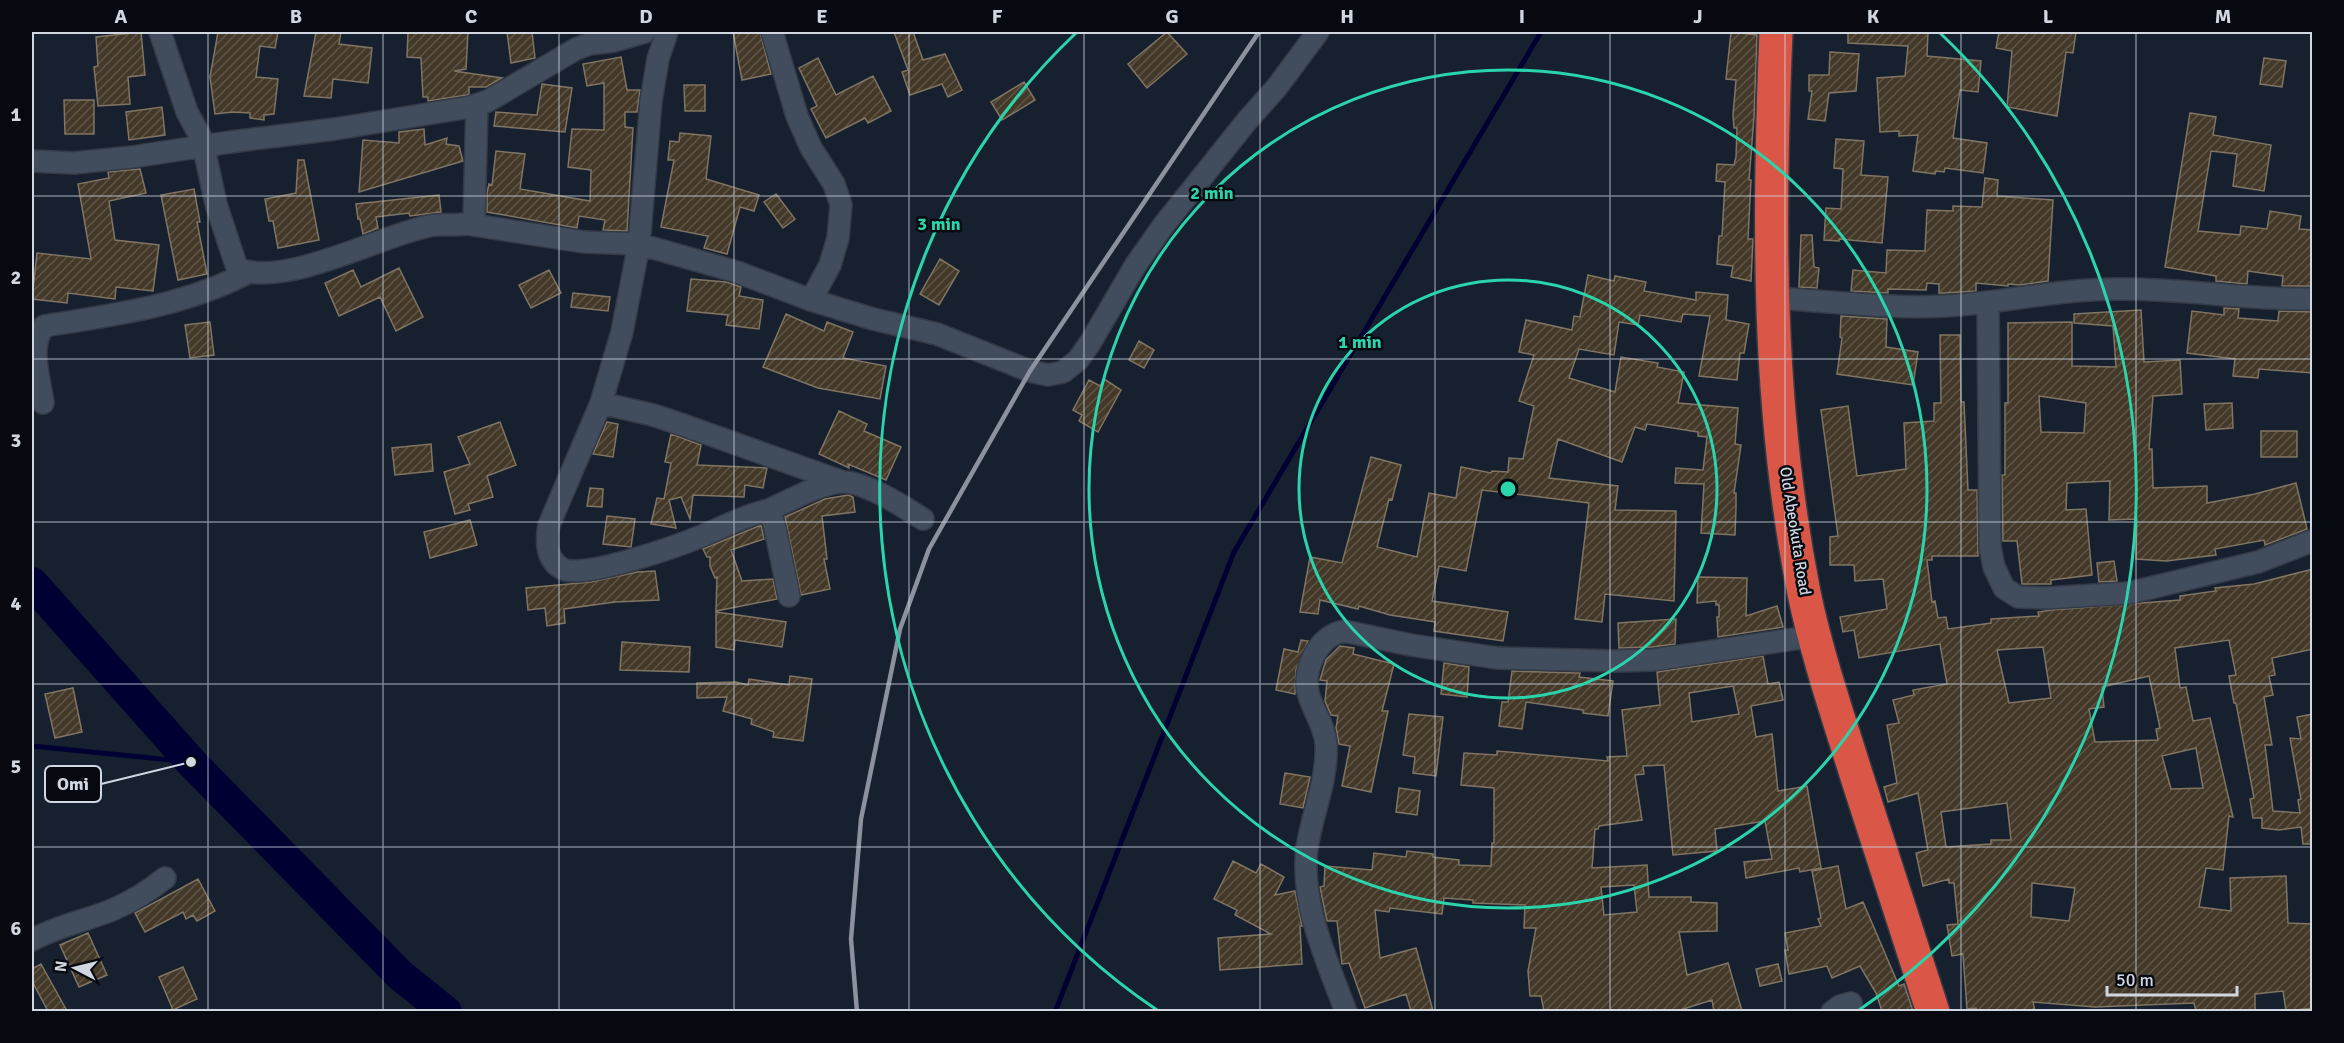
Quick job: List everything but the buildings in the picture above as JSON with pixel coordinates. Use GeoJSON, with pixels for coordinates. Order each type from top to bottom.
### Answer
{"type":"FeatureCollection","features":[{"type":"Feature","properties":{"kind":"highway","name":"Old Abeokuta Road"},"geometry":{"type":"LineString","coordinates":[[1776,32],[1771,158],[1772,298],[1779,430],[1804,593],[1835,708],[1933,1011]]}},
{"type":"Feature","properties":{"kind":"street"},"geometry":{"type":"LineString","coordinates":[[160,32],[187,112],[206,147],[206,158],[216,204],[232,258],[237,268],[247,273]]}},
{"type":"Feature","properties":{"kind":"street"},"geometry":{"type":"LineString","coordinates":[[32,161],[74,163],[206,147],[442,113],[488,101],[576,49],[645,32]]}},
{"type":"Feature","properties":{"kind":"street"},"geometry":{"type":"LineString","coordinates":[[667,32],[658,59],[651,101],[639,244],[622,332],[601,403],[549,525],[547,537],[549,554],[564,570],[579,572],[606,567],[703,536],[751,514],[769,510],[814,490],[843,482]]}},
{"type":"Feature","properties":{"kind":"street"},"geometry":{"type":"LineString","coordinates":[[772,32],[797,116],[811,148],[834,184],[841,205],[838,238],[830,265],[811,300]]}},
{"type":"Feature","properties":{"kind":"street"},"geometry":{"type":"LineString","coordinates":[[43,403],[36,350],[37,334],[44,326],[135,311],[194,296],[247,273],[284,272],[430,225],[466,224],[584,242],[639,244],[737,272],[811,300],[873,319],[937,334],[1030,371],[1048,375],[1063,372],[1078,360],[1090,343],[1135,266],[1163,226],[1277,87],[1318,32]]}},
{"type":"Feature","properties":{"kind":"street"},"geometry":{"type":"LineString","coordinates":[[466,224],[474,220],[477,105]]}},
{"type":"Feature","properties":{"kind":"street"},"geometry":{"type":"LineString","coordinates":[[1772,298],[1943,306],[2084,290],[2117,289],[2191,291],[2289,300],[2313,299]]}},
{"type":"Feature","properties":{"kind":"street"},"geometry":{"type":"LineString","coordinates":[[1988,302],[1990,547],[1994,567],[2004,588],[2018,597],[2046,598],[2128,593],[2258,562],[2313,541]]}},
{"type":"Feature","properties":{"kind":"street"},"geometry":{"type":"LineString","coordinates":[[601,403],[653,415],[874,492],[923,519]]}},
{"type":"Feature","properties":{"kind":"street"},"geometry":{"type":"LineString","coordinates":[[769,510],[789,596]]}},
{"type":"Feature","properties":{"kind":"street"},"geometry":{"type":"LineString","coordinates":[[1346,1011],[1313,922],[1306,874],[1307,847],[1325,760],[1326,743],[1322,726],[1308,692],[1309,672],[1322,642],[1333,633],[1344,631],[1411,645],[1497,658],[1616,661],[1653,660],[1814,636]]}},
{"type":"Feature","properties":{"kind":"street"},"geometry":{"type":"LineString","coordinates":[[32,940],[79,920],[112,910],[147,892],[165,878]]}},
{"type":"Feature","properties":{"kind":"waterway"},"geometry":{"type":"LineString","coordinates":[[1055,1012],[1234,552],[1541,32]]}},
{"type":"Feature","properties":{"kind":"waterway"},"geometry":{"type":"LineString","coordinates":[[32,583],[191,762],[400,975],[446,1012]]}},
{"type":"Feature","properties":{"kind":"waterway"},"geometry":{"type":"LineString","coordinates":[[32,746],[191,762]]}},
{"type":"Feature","properties":{"kind":"railway"},"geometry":{"type":"LineString","coordinates":[[857,1012],[851,939],[861,819],[900,629],[929,549],[1030,371],[1259,32]]}},
{"type":"Feature","properties":{"kind":"place","name":"Omi"},"geometry":{"type":"Point","coordinates":[191,762]}}]}
